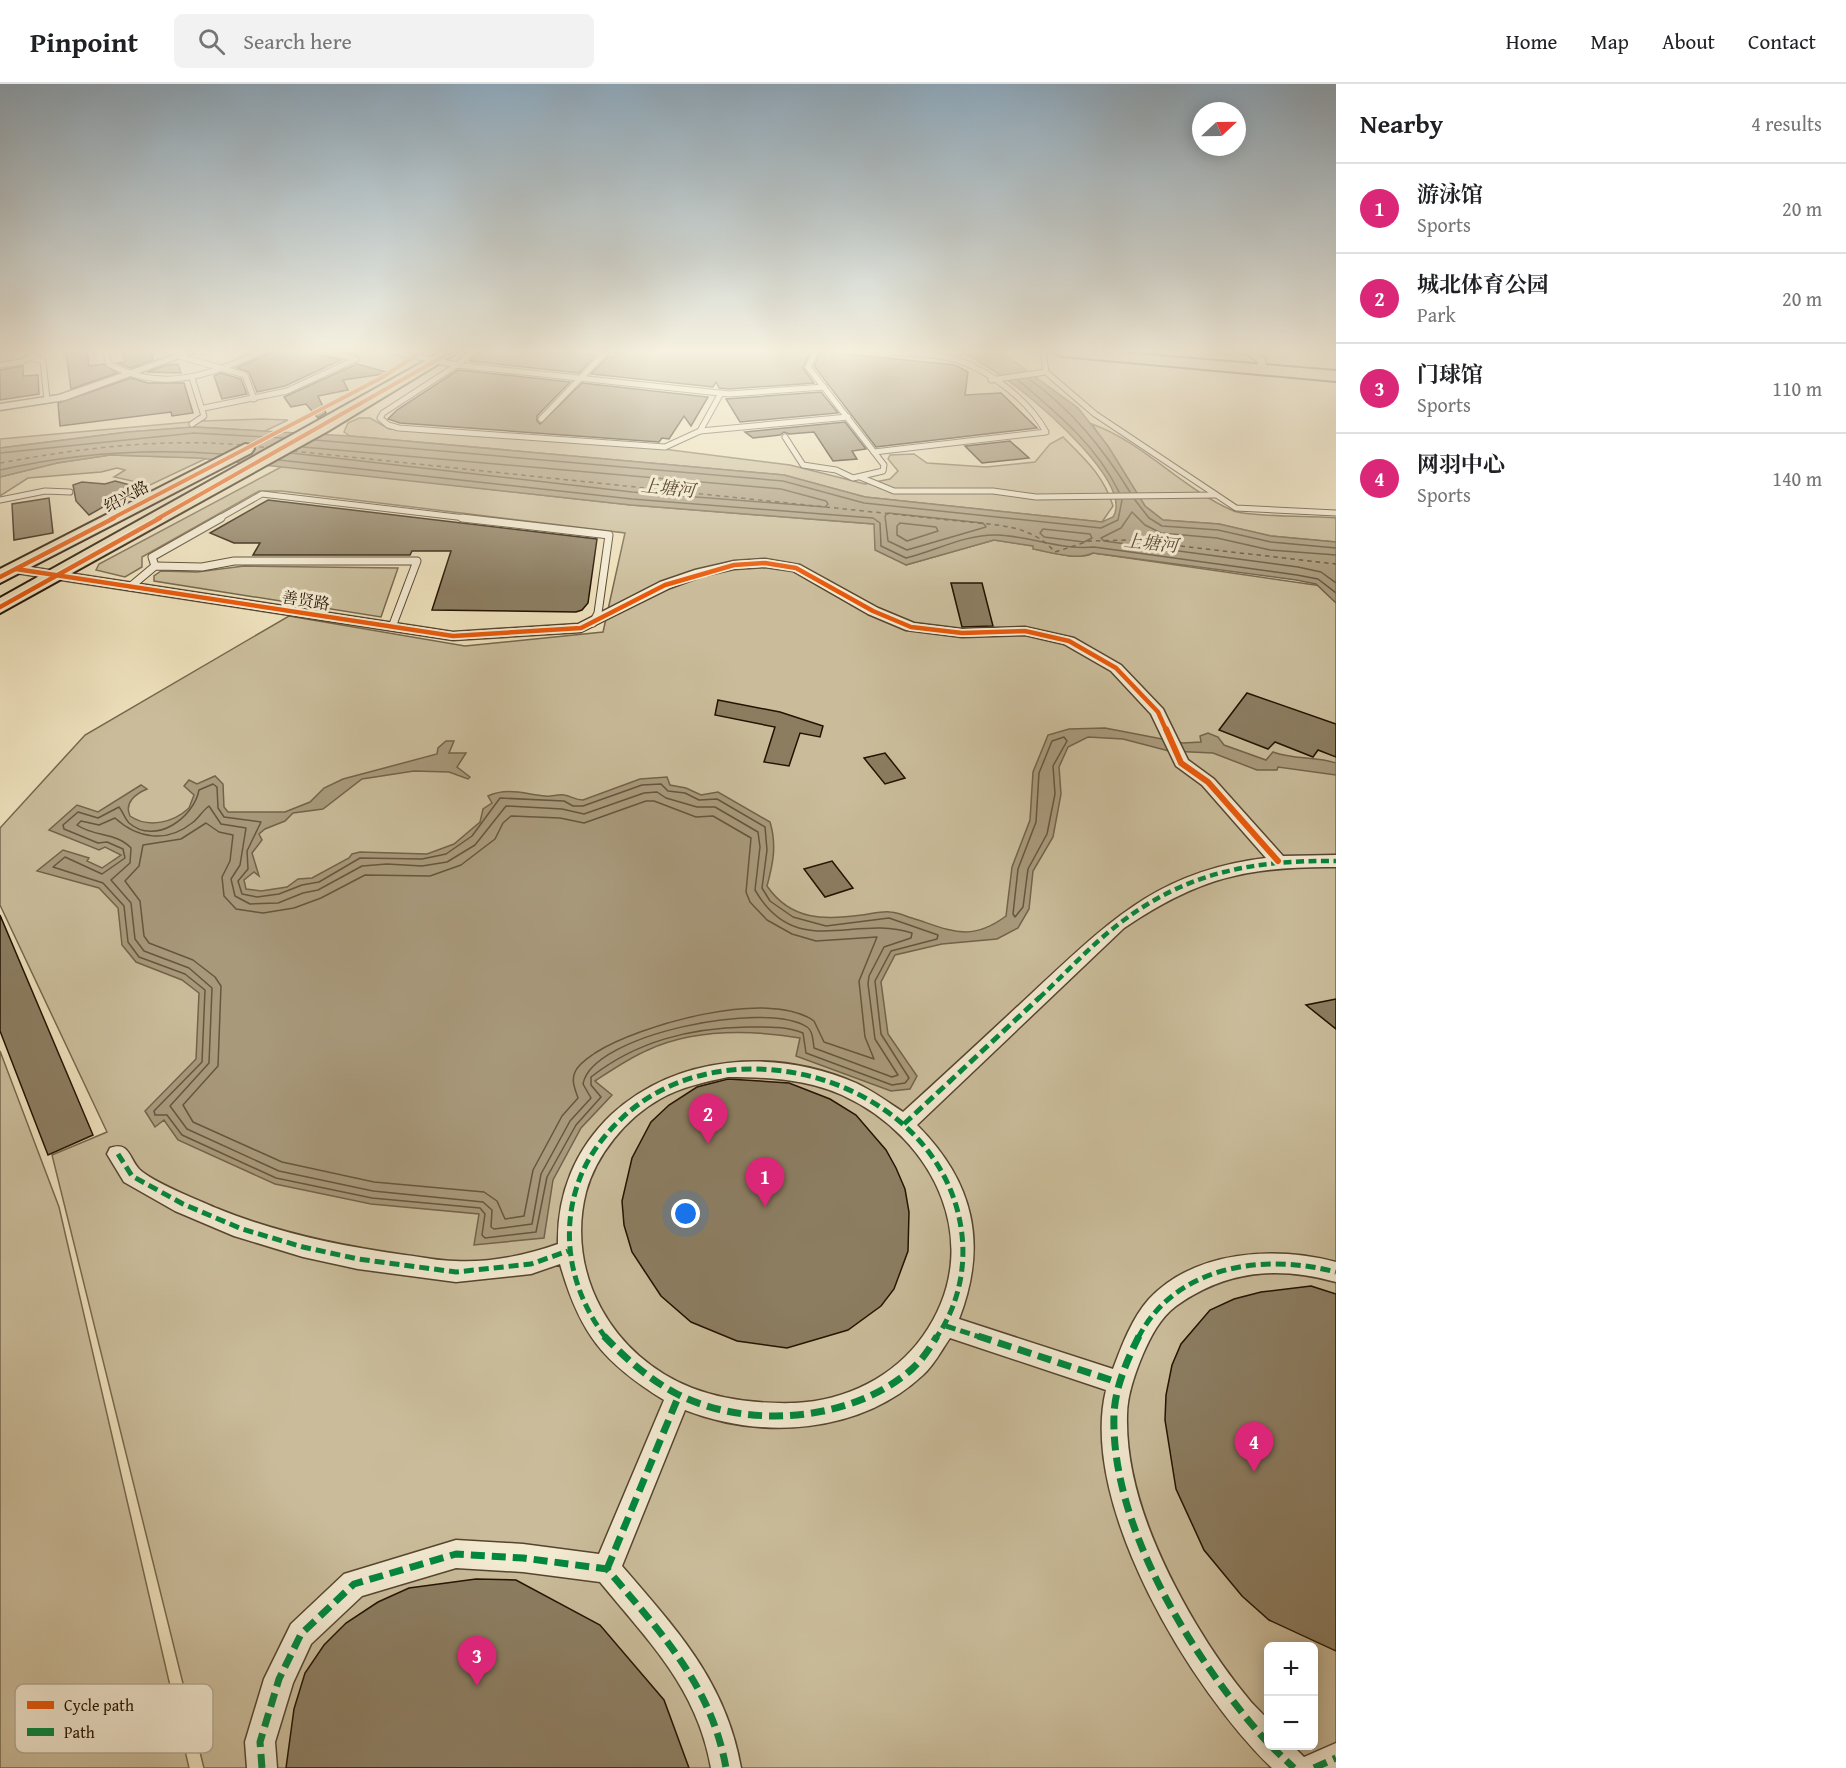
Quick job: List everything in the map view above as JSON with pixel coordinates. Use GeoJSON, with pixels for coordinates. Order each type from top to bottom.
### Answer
{"type":"FeatureCollection","features":[{"type":"Feature","properties":{"kind":"main road","name":"绍兴路"},"geometry":{"type":"LineString","coordinates":[[8,573],[278,431]]}},
{"type":"Feature","properties":{"kind":"main road","name":"绍兴路"},"geometry":{"type":"LineString","coordinates":[[0,607],[316,431]]}},
{"type":"Feature","properties":{"kind":"street","name":"善贤路"},"geometry":{"type":"LineString","coordinates":[[8,573],[58,576],[453,636],[581,628],[593,624],[665,585],[734,565],[765,563],[796,568],[873,610],[911,627],[962,633],[1025,631],[1069,641],[1116,668],[1158,712],[1181,763],[1208,782],[1278,861]]}},
{"type":"Feature","properties":{"kind":"street"},"geometry":{"type":"LineString","coordinates":[[904,1125],[1124,919],[1189,882],[1222,870],[1278,861],[1336,861]]}},
{"type":"Feature","properties":{"kind":"street"},"geometry":{"type":"LineString","coordinates":[[740,1069],[776,1069],[822,1078],[866,1097],[904,1125],[934,1158],[955,1197],[965,1240],[962,1284],[946,1326],[920,1362],[883,1389],[838,1409],[785,1416],[731,1412],[679,1395],[636,1368],[602,1333],[578,1293],[568,1251],[568,1206],[583,1163],[608,1127],[642,1099],[683,1079],[740,1069]]}},
{"type":"Feature","properties":{"kind":"street"},"geometry":{"type":"LineString","coordinates":[[118,1154],[132,1176],[183,1204],[242,1229],[303,1247],[358,1259],[456,1272],[531,1264],[568,1251]]}},
{"type":"Feature","properties":{"kind":"street"},"geometry":{"type":"LineString","coordinates":[[1264,1737],[1215,1679],[1184,1632],[1153,1573],[1132,1515],[1116,1455],[1114,1414],[1120,1383],[1139,1335],[1157,1308],[1190,1283],[1221,1271],[1249,1266],[1284,1264],[1318,1266],[1336,1272]]}},
{"type":"Feature","properties":{"kind":"street"},"geometry":{"type":"LineString","coordinates":[[946,1326],[1120,1383]]}},
{"type":"Feature","properties":{"kind":"street"},"geometry":{"type":"LineString","coordinates":[[607,1569],[679,1395]]}},
{"type":"Feature","properties":{"kind":"street"},"geometry":{"type":"LineString","coordinates":[[262,1768],[260,1742],[279,1679],[301,1634],[354,1584],[456,1554],[523,1558],[607,1569],[694,1676],[724,1748],[726,1768]]}},
{"type":"Feature","properties":{"kind":"street"},"geometry":{"type":"LineString","coordinates":[[1276,1750],[1294,1768]]}},
{"type":"Feature","properties":{"kind":"street"},"geometry":{"type":"LineString","coordinates":[[1314,1768],[1336,1758]]}},
{"type":"Feature","properties":{"kind":"lane"},"geometry":{"type":"LineString","coordinates":[[435,431],[665,447],[704,431]]}},
{"type":"Feature","properties":{"kind":"lane"},"geometry":{"type":"LineString","coordinates":[[785,437],[803,465],[836,470],[853,478],[883,471],[884,465],[858,431]]}},
{"type":"Feature","properties":{"kind":"lane"},"geometry":{"type":"LineString","coordinates":[[874,452],[1045,431]]}},
{"type":"Feature","properties":{"kind":"lane"},"geometry":{"type":"LineString","coordinates":[[1120,431],[1236,508],[1336,513]]}},
{"type":"Feature","properties":{"kind":"lane"},"geometry":{"type":"LineString","coordinates":[[860,477],[894,491],[993,491],[1036,497],[1216,495]]}},
{"type":"Feature","properties":{"kind":"lane"},"geometry":{"type":"LineString","coordinates":[[0,500],[45,491],[70,492]]}},
{"type":"Feature","properties":{"kind":"lane"},"geometry":{"type":"LineString","coordinates":[[155,566],[152,556],[262,494],[609,535],[598,613],[593,624]]}},
{"type":"Feature","properties":{"kind":"lane"},"geometry":{"type":"LineString","coordinates":[[130,587],[155,566],[202,567],[234,561],[417,561],[392,627]]}},
{"type":"Feature","properties":{"kind":"shaded area"},"geometry":{"type":"Polygon","coordinates":[[[94,431],[147,431],[0,448],[0,439],[94,431]]]}},
{"type":"Feature","properties":{"kind":"shaded area"},"geometry":{"type":"Polygon","coordinates":[[[411,431],[663,449],[790,465],[865,484],[890,479],[898,471],[888,459],[890,455],[914,454],[927,463],[986,467],[1035,462],[1050,444],[1063,437],[1099,477],[1113,506],[1102,522],[865,497],[784,475],[350,436],[344,432],[411,431]]]}},
{"type":"Feature","properties":{"kind":"shaded area"},"geometry":{"type":"Polygon","coordinates":[[[1096,431],[1108,431],[1129,442],[1198,491],[1234,511],[1336,518],[1336,542],[1271,536],[1219,524],[1163,520],[1145,506],[1096,431]]]}},
{"type":"Feature","properties":{"kind":"shaded area"},"geometry":{"type":"Polygon","coordinates":[[[110,455],[207,458],[150,485],[114,477],[125,470],[117,468],[101,472],[28,478],[0,496],[0,477],[57,463],[110,455]]]}},
{"type":"Feature","properties":{"kind":"shaded area"},"geometry":{"type":"Polygon","coordinates":[[[283,466],[631,505],[874,524],[906,565],[994,540],[1034,546],[1034,549],[1064,555],[1080,556],[1093,553],[1336,588],[1336,1768],[204,1768],[200,1753],[213,1753],[213,1684],[183,1684],[52,1155],[107,1132],[0,905],[0,828],[85,735],[289,616],[465,646],[603,632],[625,533],[281,491],[259,491],[142,557],[142,567],[125,577],[96,570],[99,564],[283,466]]]}},
{"type":"Feature","properties":{"kind":"shaded area"},"geometry":{"type":"Polygon","coordinates":[[[244,566],[398,568],[381,617],[154,581],[154,576],[161,571],[197,572],[244,566]]]}},
{"type":"Feature","properties":{"kind":"shaded area"},"geometry":{"type":"Polygon","coordinates":[[[0,1051],[59,1207],[170,1684],[15,1684],[15,1753],[186,1753],[189,1768],[0,1768],[0,1051]]]}},
{"type":"Feature","properties":{"kind":"water","name":"上塘河"},"geometry":{"type":"Polygon","coordinates":[[[147,431],[256,431],[350,436],[784,475],[865,497],[1102,522],[1113,517],[1116,503],[1110,485],[1082,447],[1066,431],[1096,431],[1145,506],[1163,520],[1219,524],[1271,536],[1336,542],[1336,603],[1316,584],[1296,580],[1093,553],[1080,556],[1064,555],[1033,549],[1033,546],[994,540],[906,565],[875,550],[874,524],[631,505],[199,458],[110,455],[57,463],[0,477],[0,448],[147,431]]]}},
{"type":"Feature","properties":{"kind":"water"},"geometry":{"type":"Polygon","coordinates":[[[1105,728],[1183,743],[1201,742],[1200,736],[1208,733],[1218,737],[1224,745],[1266,760],[1273,752],[1336,763],[1336,775],[1278,767],[1277,770],[1257,770],[1213,753],[1169,751],[1123,739],[1088,737],[1068,747],[1059,767],[1061,794],[1053,837],[1033,871],[1029,909],[1018,928],[997,939],[942,944],[895,955],[881,982],[888,1034],[917,1076],[910,1089],[891,1091],[796,1056],[800,1038],[723,1033],[684,1038],[648,1050],[627,1060],[595,1081],[612,1095],[581,1128],[553,1180],[544,1238],[474,1245],[479,1214],[371,1204],[275,1184],[178,1140],[164,1120],[155,1127],[145,1111],[196,1059],[199,993],[182,980],[136,962],[122,945],[118,908],[99,888],[37,871],[63,850],[89,858],[87,861],[102,868],[121,855],[105,847],[99,850],[49,830],[77,805],[98,812],[141,785],[147,789],[138,794],[128,807],[130,816],[145,822],[161,822],[183,813],[189,808],[194,795],[184,786],[189,780],[197,784],[215,776],[223,784],[224,807],[228,812],[285,812],[310,802],[324,788],[343,779],[437,754],[438,748],[446,741],[454,741],[449,753],[466,753],[457,767],[470,777],[468,779],[449,772],[414,771],[362,779],[323,809],[293,813],[285,821],[259,834],[262,840],[252,853],[259,876],[254,872],[244,880],[246,889],[261,891],[287,887],[298,879],[312,878],[349,858],[352,854],[360,852],[427,854],[454,844],[480,822],[483,809],[492,803],[488,796],[495,793],[562,795],[583,800],[640,779],[667,777],[670,785],[686,788],[701,795],[718,792],[770,822],[773,854],[767,886],[776,897],[798,912],[835,918],[893,912],[949,930],[970,932],[993,924],[1006,916],[1012,867],[1030,820],[1033,772],[1048,735],[1069,729],[1105,728]]]}},
{"type":"Feature","properties":{"kind":"building"},"geometry":{"type":"Polygon","coordinates":[[[503,431],[674,431],[669,439],[662,438],[659,442],[503,431]]]}},
{"type":"Feature","properties":{"kind":"building"},"geometry":{"type":"Polygon","coordinates":[[[852,431],[866,449],[852,451],[857,459],[833,461],[814,432],[789,434],[784,432],[780,435],[753,438],[745,432],[852,431]]]}},
{"type":"Feature","properties":{"kind":"building"},"geometry":{"type":"Polygon","coordinates":[[[863,431],[1015,431],[876,447],[863,431]]]}},
{"type":"Feature","properties":{"kind":"building"},"geometry":{"type":"Polygon","coordinates":[[[1010,441],[1029,458],[982,463],[965,446],[1010,441]]]}},
{"type":"Feature","properties":{"kind":"building"},"geometry":{"type":"Polygon","coordinates":[[[115,481],[138,487],[89,515],[76,501],[73,485],[82,482],[105,484],[115,481]]]}},
{"type":"Feature","properties":{"kind":"building"},"geometry":{"type":"Polygon","coordinates":[[[49,498],[53,533],[14,540],[12,504],[49,498]]]}},
{"type":"Feature","properties":{"kind":"building"},"geometry":{"type":"Polygon","coordinates":[[[268,500],[597,539],[588,603],[582,610],[576,612],[432,610],[451,551],[412,551],[410,555],[253,555],[260,543],[234,543],[210,533],[268,500]]]}},
{"type":"Feature","properties":{"kind":"building"},"geometry":{"type":"Polygon","coordinates":[[[951,583],[982,583],[993,626],[962,627],[951,583]]]}},
{"type":"Feature","properties":{"kind":"building"},"geometry":{"type":"Polygon","coordinates":[[[1247,693],[1336,724],[1336,757],[1318,750],[1313,757],[1275,742],[1268,749],[1219,730],[1247,693]]]}},
{"type":"Feature","properties":{"kind":"building"},"geometry":{"type":"Polygon","coordinates":[[[718,700],[780,712],[823,726],[820,737],[800,733],[789,766],[764,762],[775,727],[715,715],[718,700]]]}},
{"type":"Feature","properties":{"kind":"building"},"geometry":{"type":"Polygon","coordinates":[[[885,753],[905,778],[885,784],[864,758],[885,753]]]}},
{"type":"Feature","properties":{"kind":"building"},"geometry":{"type":"Polygon","coordinates":[[[832,861],[853,888],[825,897],[804,869],[832,861]]]}},
{"type":"Feature","properties":{"kind":"building"},"geometry":{"type":"Polygon","coordinates":[[[0,915],[93,1135],[48,1155],[0,1031],[0,915]]]}},
{"type":"Feature","properties":{"kind":"building"},"geometry":{"type":"Polygon","coordinates":[[[1336,999],[1336,1029],[1306,1005],[1336,999]]]}},
{"type":"Feature","properties":{"kind":"building"},"geometry":{"type":"Polygon","coordinates":[[[728,1079],[789,1083],[830,1099],[856,1115],[886,1150],[896,1168],[905,1189],[909,1212],[908,1251],[894,1289],[881,1306],[848,1330],[787,1348],[737,1341],[691,1322],[661,1296],[632,1252],[624,1225],[622,1201],[632,1158],[651,1122],[669,1105],[697,1087],[728,1079]]]}},
{"type":"Feature","properties":{"kind":"building"},"geometry":{"type":"Polygon","coordinates":[[[1311,1286],[1336,1294],[1336,1651],[1269,1620],[1242,1596],[1204,1550],[1176,1489],[1165,1420],[1166,1395],[1172,1365],[1181,1344],[1210,1310],[1234,1299],[1261,1292],[1311,1286]]]}},
{"type":"Feature","properties":{"kind":"building"},"geometry":{"type":"Polygon","coordinates":[[[476,1579],[516,1580],[600,1625],[664,1700],[689,1768],[286,1768],[294,1709],[305,1673],[324,1645],[346,1623],[378,1602],[409,1588],[476,1579]]]}},
{"type":"Feature","properties":{"kind":"ferry route"},"geometry":{"type":"LineString","coordinates":[[0,463],[121,446],[182,443],[243,445]]}},
{"type":"Feature","properties":{"kind":"ferry route"},"geometry":{"type":"LineString","coordinates":[[251,446],[270,448]]}},
{"type":"Feature","properties":{"kind":"ferry route"},"geometry":{"type":"LineString","coordinates":[[293,451],[997,525],[1029,533],[1055,552],[1089,541],[1128,540],[1336,564]]}},
{"type":"Feature","properties":{"kind":"marked path"},"geometry":{"type":"LineString","coordinates":[[904,1124],[1118,924],[1145,906],[1170,891],[1221,872],[1274,862],[1336,861]]}},
{"type":"Feature","properties":{"kind":"marked path"},"geometry":{"type":"LineString","coordinates":[[728,1069],[799,1074],[832,1083],[865,1097],[899,1120],[927,1148],[947,1180],[960,1215],[964,1252],[959,1289],[945,1325],[913,1368],[873,1394],[841,1407],[811,1414],[769,1415],[718,1408],[679,1395],[637,1369],[604,1336],[582,1299],[570,1258],[569,1216],[580,1174],[603,1135],[650,1094],[683,1080],[728,1069]]}},
{"type":"Feature","properties":{"kind":"marked path"},"geometry":{"type":"LineString","coordinates":[[118,1154],[132,1176],[183,1204],[242,1229],[303,1247],[358,1259],[456,1272],[531,1264],[568,1251]]}},
{"type":"Feature","properties":{"kind":"marked path"},"geometry":{"type":"LineString","coordinates":[[1264,1739],[1240,1712],[1213,1675],[1186,1635],[1163,1592],[1143,1547],[1127,1502],[1117,1458],[1115,1405],[1129,1359],[1150,1317],[1163,1302],[1198,1279],[1236,1266],[1257,1264],[1299,1264],[1336,1272]]}},
{"type":"Feature","properties":{"kind":"marked path"},"geometry":{"type":"LineString","coordinates":[[946,1326],[1120,1383]]}},
{"type":"Feature","properties":{"kind":"marked path"},"geometry":{"type":"LineString","coordinates":[[607,1569],[679,1395]]}},
{"type":"Feature","properties":{"kind":"marked path"},"geometry":{"type":"LineString","coordinates":[[262,1768],[260,1742],[279,1679],[301,1634],[354,1584],[456,1554],[523,1558],[607,1569],[664,1637],[698,1685],[721,1739],[726,1768]]}},
{"type":"Feature","properties":{"kind":"marked path"},"geometry":{"type":"LineString","coordinates":[[1275,1750],[1294,1768]]}},
{"type":"Feature","properties":{"kind":"marked path"},"geometry":{"type":"LineString","coordinates":[[1314,1768],[1336,1758]]}},
{"type":"Feature","properties":{"kind":"cycle path"},"geometry":{"type":"LineString","coordinates":[[0,577],[280,431]]}},
{"type":"Feature","properties":{"kind":"cycle path"},"geometry":{"type":"LineString","coordinates":[[0,607],[316,431]]}},
{"type":"Feature","properties":{"kind":"cycle path"},"geometry":{"type":"LineString","coordinates":[[16,569],[453,636],[581,628],[665,585],[699,573],[734,565],[765,563],[796,568],[873,611],[911,627],[962,633],[1025,631],[1069,641],[1116,668],[1158,712],[1181,763],[1208,782],[1278,861]]}},
{"type":"Feature","properties":{"kind":"place","name":"城北体育公园"},"geometry":{"type":"Point","coordinates":[708,1144]}},
{"type":"Feature","properties":{"kind":"place","name":"游泳馆"},"geometry":{"type":"Point","coordinates":[765,1207]}},
{"type":"Feature","properties":{"kind":"place","name":"网羽中心"},"geometry":{"type":"Point","coordinates":[1254,1472]}},
{"type":"Feature","properties":{"kind":"place","name":"门球馆"},"geometry":{"type":"Point","coordinates":[477,1686]}}]}
